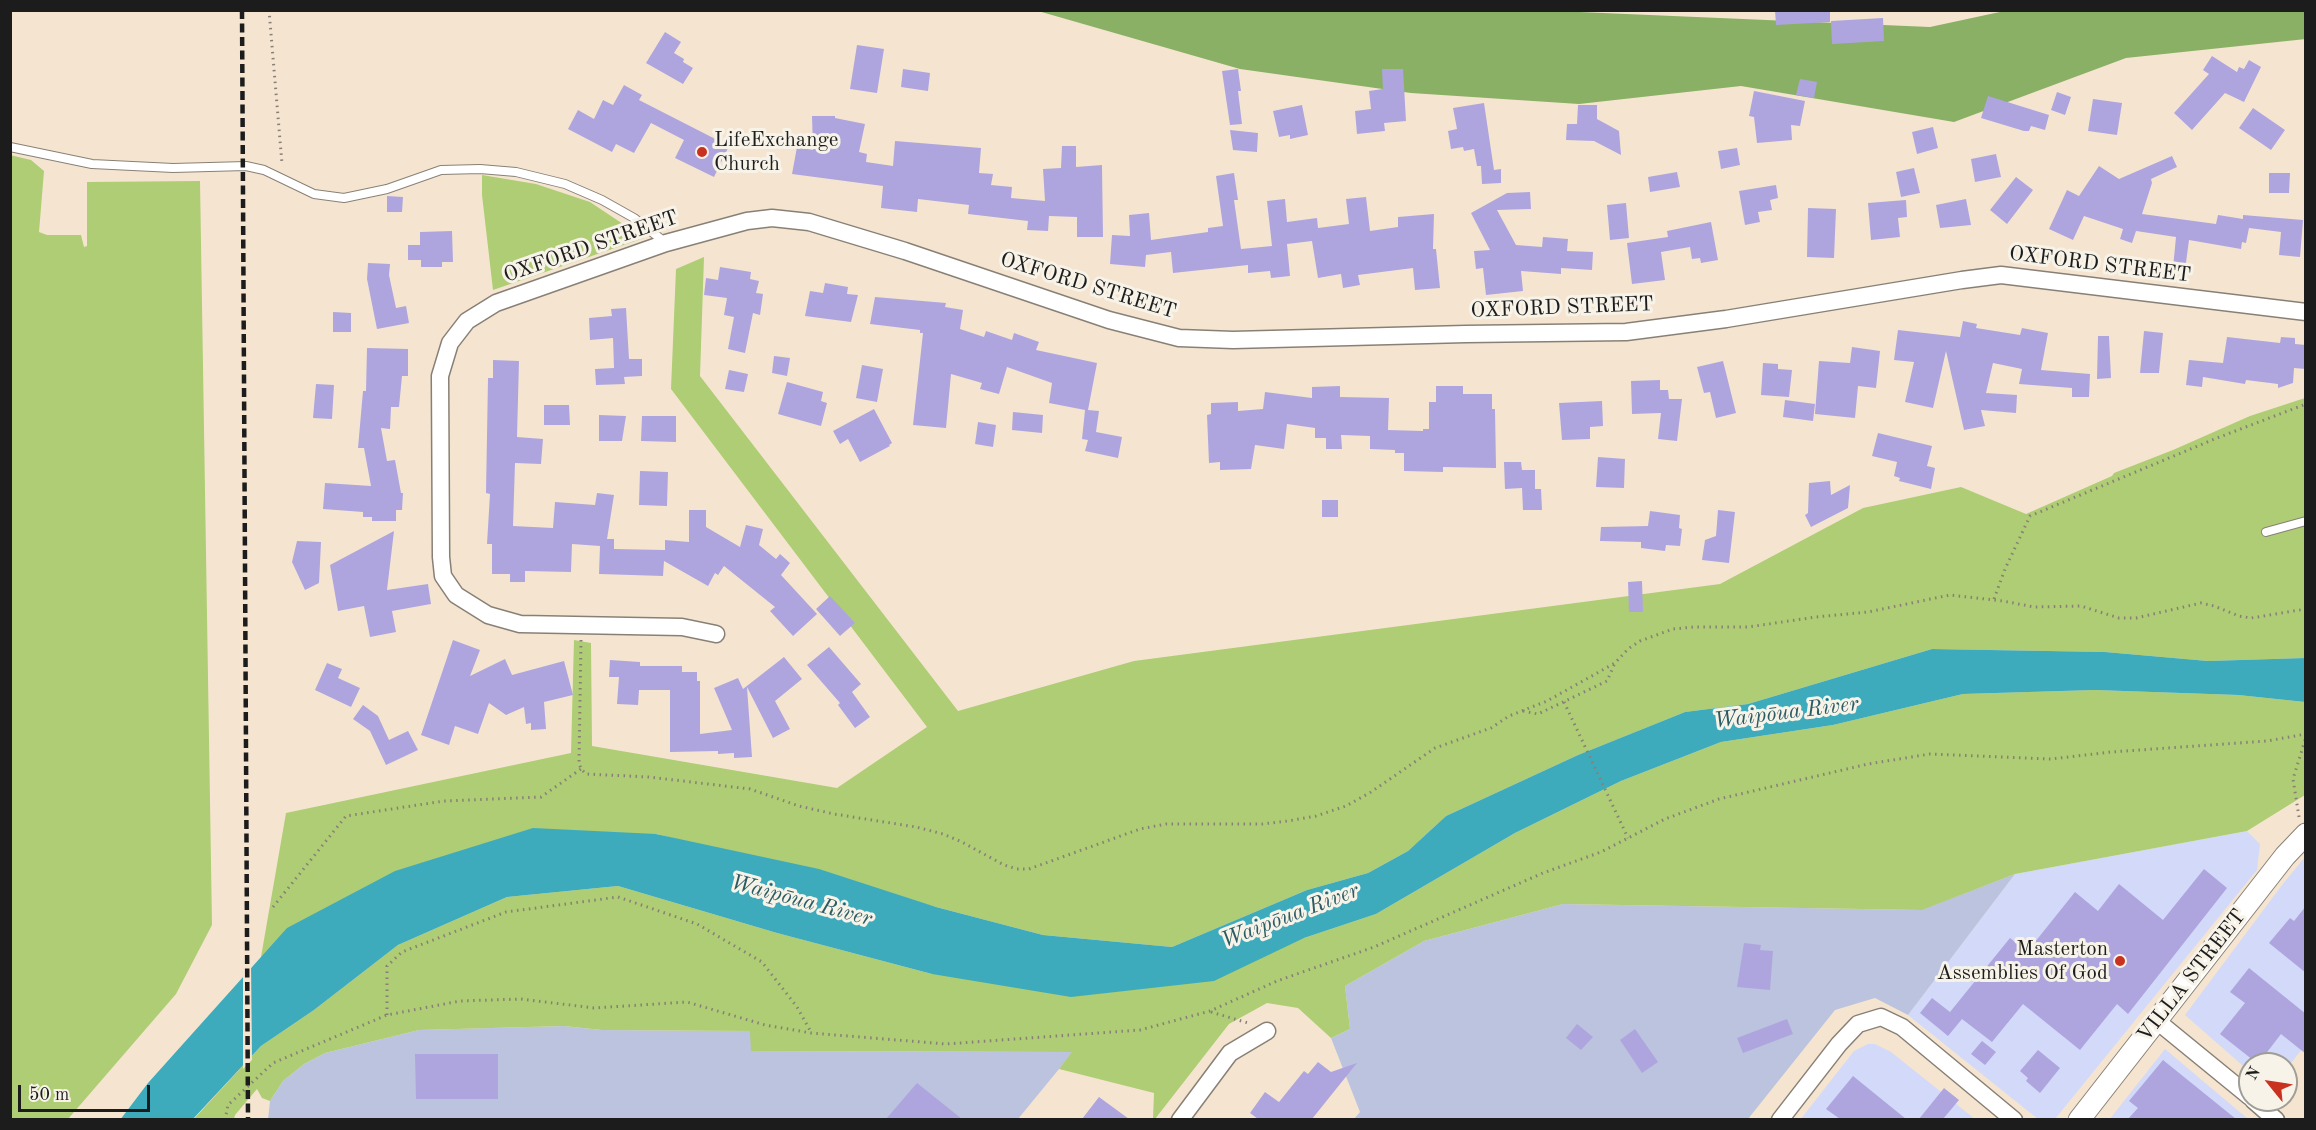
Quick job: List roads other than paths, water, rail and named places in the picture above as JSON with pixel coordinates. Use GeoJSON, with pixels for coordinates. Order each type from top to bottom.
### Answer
{"type":"FeatureCollection","features":[{"type":"Feature","properties":{"kind":"street","name":"OXFORD STREET"},"geometry":{"type":"LineString","coordinates":[[716,634],[682,627],[520,624],[488,615],[456,596],[443,576],[441,557],[440,376],[450,343],[466,321],[496,303],[666,243],[747,221],[772,218],[809,222],[905,251],[1109,320],[1179,338],[1233,340],[1626,332],[1726,319],[1962,280],[2001,276],[2306,312]]}},
{"type":"Feature","properties":{"kind":"street","name":"VILLA STREET"},"geometry":{"type":"LineString","coordinates":[[2079,1119],[2284,856],[2304,836]]}},
{"type":"Feature","properties":{"kind":"street"},"geometry":{"type":"LineString","coordinates":[[1780,1119],[1839,1044],[1858,1024],[1881,1017],[1902,1027],[2014,1119]]}},
{"type":"Feature","properties":{"kind":"street"},"geometry":{"type":"LineString","coordinates":[[2157,1021],[2238,1088]]}},
{"type":"Feature","properties":{"kind":"street"},"geometry":{"type":"LineString","coordinates":[[1180,1119],[1230,1053],[1266,1031]]}},
{"type":"Feature","properties":{"kind":"lane"},"geometry":{"type":"LineString","coordinates":[[10,147],[92,164],[172,168],[246,166],[264,170],[314,194],[344,198],[387,189],[441,170],[480,169],[516,172],[565,184],[602,200],[634,218],[666,243]]}},
{"type":"Feature","properties":{"kind":"lane"},"geometry":{"type":"LineString","coordinates":[[2266,532],[2306,521]]}},
{"type":"Feature","properties":{"kind":"water","name":"Waipōua River"},"geometry":{"type":"Polygon","coordinates":[[[1932,649],[2105,652],[2208,661],[2305,658],[2305,702],[2238,695],[2095,690],[1963,694],[1833,725],[1721,742],[1621,781],[1515,833],[1376,914],[1304,938],[1214,981],[1071,997],[932,974],[777,933],[618,886],[507,897],[398,945],[314,1010],[261,1046],[193,1119],[120,1120],[148,1083],[287,928],[395,871],[533,828],[656,834],[819,869],[936,907],[1043,935],[1172,947],[1307,890],[1368,873],[1408,851],[1446,816],[1578,755],[1685,712],[1748,704],[1932,649]]]}},
{"type":"Feature","properties":{"kind":"railway"},"geometry":{"type":"LineString","coordinates":[[242,10],[248,1120]]}},
{"type":"Feature","properties":{"kind":"place","name":"LifeExchange Church"},"geometry":{"type":"Point","coordinates":[702,152]}},
{"type":"Feature","properties":{"kind":"place","name":"Masterton Assemblies Of God"},"geometry":{"type":"Point","coordinates":[2120,961]}}]}
